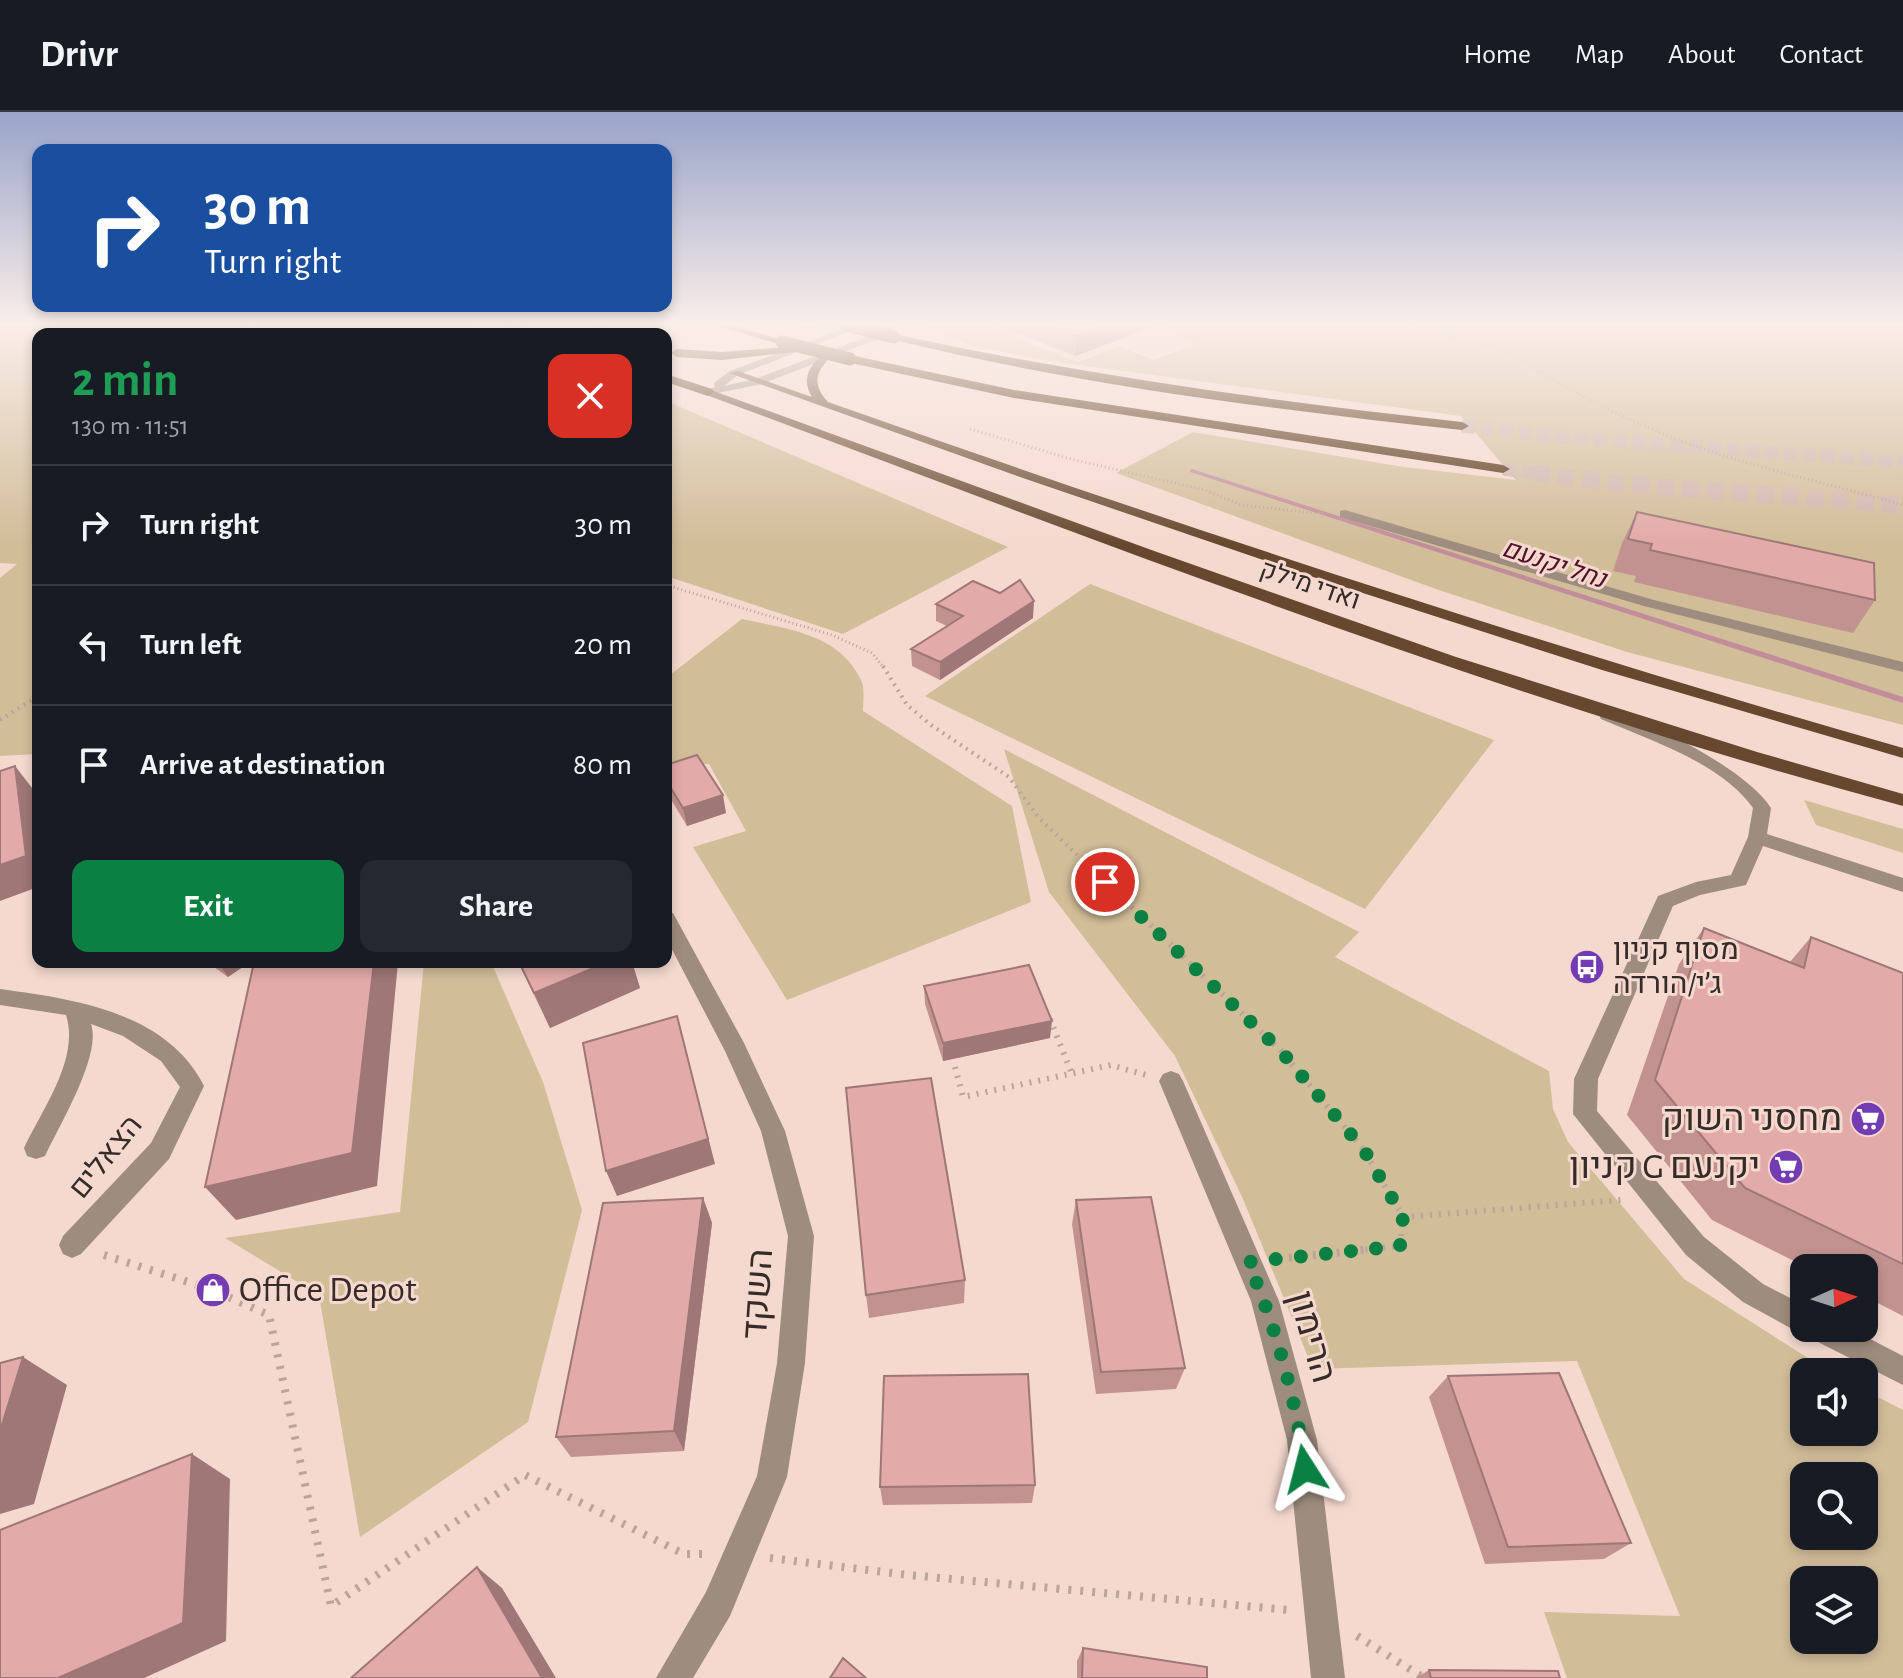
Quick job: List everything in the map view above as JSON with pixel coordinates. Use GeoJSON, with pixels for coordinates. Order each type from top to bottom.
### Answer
{"type":"FeatureCollection","features":[{"type":"Feature","properties":{"kind":"highway"},"geometry":{"type":"LineString","coordinates":[[1041,398],[1503,469]]}},
{"type":"Feature","properties":{"kind":"highway"},"geometry":{"type":"LineString","coordinates":[[1238,398],[1462,426]]}},
{"type":"Feature","properties":{"kind":"main road","name":"ואדי מילק"},"geometry":{"type":"LineString","coordinates":[[725,398],[1266,596],[1586,705],[1903,800]]}},
{"type":"Feature","properties":{"kind":"main road","name":"ואדי מילק"},"geometry":{"type":"LineString","coordinates":[[804,398],[1432,613],[1740,708],[1903,753]]}},
{"type":"Feature","properties":{"kind":"main road"},"geometry":{"type":"LineString","coordinates":[[817,398],[824,405]]}},
{"type":"Feature","properties":{"kind":"street"},"geometry":{"type":"LineString","coordinates":[[1345,514],[1649,603],[1903,667]]}},
{"type":"Feature","properties":{"kind":"street"},"geometry":{"type":"LineString","coordinates":[[1586,705],[1704,761],[1754,795],[1762,808],[1757,837],[1739,880],[1665,901],[1586,1079],[1585,1114],[1695,1246],[1753,1293],[1790,1313]]}},
{"type":"Feature","properties":{"kind":"street"},"geometry":{"type":"LineString","coordinates":[[1757,837],[1903,885]]}},
{"type":"Feature","properties":{"kind":"street","name":"השקד"},"geometry":{"type":"LineString","coordinates":[[672,929],[730,1038],[773,1131],[801,1236],[791,1363],[772,1477],[718,1604],[673,1678]]}},
{"type":"Feature","properties":{"kind":"street","name":"הצאלים"},"geometry":{"type":"LineString","coordinates":[[0,997],[75,1008],[131,1030],[169,1054],[192,1086],[160,1151],[72,1245]]}},
{"type":"Feature","properties":{"kind":"street"},"geometry":{"type":"LineString","coordinates":[[36,1148],[77,1062],[83,1032],[75,1008]]}},
{"type":"Feature","properties":{"kind":"street","name":"הרימון"},"geometry":{"type":"LineString","coordinates":[[1171,1081],[1265,1301],[1302,1440],[1328,1678]]}},
{"type":"Feature","properties":{"kind":"street"},"geometry":{"type":"LineString","coordinates":[[1847,1342],[1903,1371]]}},
{"type":"Feature","properties":{"kind":"path"},"geometry":{"type":"LineString","coordinates":[[1590,398],[1671,437],[1773,470],[1903,505]]}},
{"type":"Feature","properties":{"kind":"path"},"geometry":{"type":"LineString","coordinates":[[958,426],[1071,459],[1205,490],[1241,505],[1345,514]]}},
{"type":"Feature","properties":{"kind":"path"},"geometry":{"type":"LineString","coordinates":[[672,587],[832,635],[872,653],[907,705],[931,725],[1009,777],[1039,818],[1281,1051],[1364,1150],[1403,1217],[1400,1246],[1248,1262]]}},
{"type":"Feature","properties":{"kind":"path"},"geometry":{"type":"LineString","coordinates":[[0,720],[32,700]]}},
{"type":"Feature","properties":{"kind":"path"},"geometry":{"type":"LineString","coordinates":[[1047,1011],[1072,1074]]}},
{"type":"Feature","properties":{"kind":"path"},"geometry":{"type":"LineString","coordinates":[[955,1067],[963,1097],[1111,1065],[1171,1081]]}},
{"type":"Feature","properties":{"kind":"path"},"geometry":{"type":"LineString","coordinates":[[1403,1217],[1656,1198]]}},
{"type":"Feature","properties":{"kind":"path"},"geometry":{"type":"LineString","coordinates":[[72,1245],[213,1290],[269,1315],[331,1606],[525,1475],[684,1554],[740,1554],[908,1575],[1320,1613],[1424,1678]]}},
{"type":"Feature","properties":{"kind":"shaded area"},"geometry":{"type":"Polygon","coordinates":[[[0,398],[32,398],[32,754],[0,756],[0,578],[17,564],[0,563],[0,398]]]}},
{"type":"Feature","properties":{"kind":"shaded area"},"geometry":{"type":"Polygon","coordinates":[[[1326,398],[1903,398],[1903,725],[1627,652],[1436,589],[1116,473],[1193,432],[1404,467],[1516,480],[1461,416],[1326,398]]]}},
{"type":"Feature","properties":{"kind":"shaded area"},"geometry":{"type":"Polygon","coordinates":[[[672,404],[1008,547],[843,634],[672,578],[672,404]]]}},
{"type":"Feature","properties":{"kind":"shaded area"},"geometry":{"type":"Polygon","coordinates":[[[1090,584],[1494,740],[1365,909],[925,696],[1090,584]]]}},
{"type":"Feature","properties":{"kind":"shaded area"},"geometry":{"type":"Polygon","coordinates":[[[742,619],[793,630],[825,643],[851,664],[861,680],[863,711],[1012,806],[1031,902],[787,1000],[693,847],[746,831],[709,764],[672,765],[672,673],[742,619]]]}},
{"type":"Feature","properties":{"kind":"shaded area"},"geometry":{"type":"Polygon","coordinates":[[[1004,749],[1359,932],[1335,957],[1549,1071],[1553,1109],[1568,1142],[1684,1279],[1808,1358],[1790,1358],[1790,1446],[1878,1446],[1878,1397],[1903,1410],[1903,1678],[1567,1678],[1544,1612],[1680,1616],[1577,1361],[1313,1369],[1243,1199],[1175,1056],[1049,892],[1004,749]]]}},
{"type":"Feature","properties":{"kind":"shaded area"},"geometry":{"type":"Polygon","coordinates":[[[1804,800],[1903,829],[1903,853],[1816,825],[1804,800]]]}},
{"type":"Feature","properties":{"kind":"shaded area"},"geometry":{"type":"Polygon","coordinates":[[[423,968],[494,968],[543,1082],[582,1210],[528,1422],[360,1537],[319,1295],[225,1238],[400,1212],[423,968]]]}},
{"type":"Feature","properties":{"kind":"building"},"geometry":{"type":"Polygon","coordinates":[[[1637,512],[1874,563],[1875,600],[1650,550],[1652,544],[1628,539],[1637,512]]]}},
{"type":"Feature","properties":{"kind":"building"},"geometry":{"type":"Polygon","coordinates":[[[1020,580],[1034,601],[940,662],[911,649],[963,616],[936,604],[973,581],[1000,593],[1020,580]]]}},
{"type":"Feature","properties":{"kind":"building"},"geometry":{"type":"Polygon","coordinates":[[[697,755],[723,795],[683,808],[672,790],[672,763],[697,755]]]}},
{"type":"Feature","properties":{"kind":"building"},"geometry":{"type":"Polygon","coordinates":[[[15,766],[26,856],[0,865],[0,771],[15,766]]]}},
{"type":"Feature","properties":{"kind":"building","name":"קניון G יקנעם"},"geometry":{"type":"Polygon","coordinates":[[[1704,928],[1804,968],[1811,937],[1903,973],[1903,1264],[1745,1188],[1655,1080],[1704,928]]]}},
{"type":"Feature","properties":{"kind":"building"},"geometry":{"type":"Polygon","coordinates":[[[1029,965],[1052,1021],[943,1043],[924,986],[1029,965]]]}},
{"type":"Feature","properties":{"kind":"building"},"geometry":{"type":"Polygon","coordinates":[[[253,968],[373,968],[352,1153],[205,1187],[253,968]]]}},
{"type":"Feature","properties":{"kind":"building"},"geometry":{"type":"Polygon","coordinates":[[[522,968],[594,968],[534,993],[522,968]]]}},
{"type":"Feature","properties":{"kind":"building"},"geometry":{"type":"Polygon","coordinates":[[[677,1016],[708,1139],[606,1171],[583,1043],[677,1016]]]}},
{"type":"Feature","properties":{"kind":"building"},"geometry":{"type":"Polygon","coordinates":[[[931,1078],[965,1280],[866,1295],[846,1088],[931,1078]]]}},
{"type":"Feature","properties":{"kind":"building"},"geometry":{"type":"Polygon","coordinates":[[[1151,1197],[1185,1368],[1101,1372],[1076,1200],[1151,1197]]]}},
{"type":"Feature","properties":{"kind":"building"},"geometry":{"type":"Polygon","coordinates":[[[703,1198],[674,1431],[556,1437],[603,1203],[703,1198]]]}},
{"type":"Feature","properties":{"kind":"building"},"geometry":{"type":"Polygon","coordinates":[[[23,1357],[0,1431],[0,1363],[23,1357]]]}},
{"type":"Feature","properties":{"kind":"building"},"geometry":{"type":"Polygon","coordinates":[[[1559,1373],[1631,1543],[1508,1547],[1448,1376],[1559,1373]]]}},
{"type":"Feature","properties":{"kind":"building"},"geometry":{"type":"Polygon","coordinates":[[[1028,1374],[1035,1485],[880,1487],[884,1376],[1028,1374]]]}},
{"type":"Feature","properties":{"kind":"building"},"geometry":{"type":"Polygon","coordinates":[[[192,1454],[183,1623],[58,1678],[0,1678],[0,1530],[192,1454]]]}},
{"type":"Feature","properties":{"kind":"building"},"geometry":{"type":"Polygon","coordinates":[[[477,1567],[542,1678],[351,1678],[477,1567]]]}},
{"type":"Feature","properties":{"kind":"building"},"geometry":{"type":"Polygon","coordinates":[[[1083,1648],[1207,1667],[1207,1678],[1082,1678],[1083,1648]]]}},
{"type":"Feature","properties":{"kind":"building"},"geometry":{"type":"Polygon","coordinates":[[[843,1658],[866,1678],[830,1678],[843,1658]]]}},
{"type":"Feature","properties":{"kind":"building"},"geometry":{"type":"Polygon","coordinates":[[[1429,1670],[1558,1671],[1560,1678],[1431,1678],[1429,1670]]]}},
{"type":"Feature","properties":{"kind":"waterway","name":"נחל יקנעם"},"geometry":{"type":"LineString","coordinates":[[1192,471],[1903,700]]}},
{"type":"Feature","properties":{"kind":"tunnel"},"geometry":{"type":"LineString","coordinates":[[1462,426],[1560,437],[1903,462]]}},
{"type":"Feature","properties":{"kind":"tunnel"},"geometry":{"type":"LineString","coordinates":[[1503,469],[1540,474]]}},
{"type":"Feature","properties":{"kind":"tunnel"},"geometry":{"type":"LineString","coordinates":[[1533,473],[1540,474]]}},
{"type":"Feature","properties":{"kind":"tunnel"},"geometry":{"type":"LineString","coordinates":[[1540,474],[1634,485],[1903,505]]}},
{"type":"Feature","properties":{"kind":"tunnel"},"geometry":{"type":"LineString","coordinates":[[1540,474],[1549,475]]}},
{"type":"Feature","properties":{"kind":"place","name":"מסוף קניון ג׳י/הורדה"},"geometry":{"type":"Point","coordinates":[1587,967]}},
{"type":"Feature","properties":{"kind":"place","name":"מחסני השוק"},"geometry":{"type":"Point","coordinates":[1868,1119]}},
{"type":"Feature","properties":{"kind":"place","name":"קניון G יקנעם"},"geometry":{"type":"Point","coordinates":[1786,1167]}},
{"type":"Feature","properties":{"kind":"place","name":"Office Depot"},"geometry":{"type":"Point","coordinates":[213,1290]}},
{"type":"Feature","properties":{"kind":"route"},"geometry":{"type":"LineString","coordinates":[[1105,882],[1281,1051],[1364,1150],[1403,1217],[1400,1246],[1248,1262],[1265,1301],[1302,1440],[1305,1469]]}}]}
